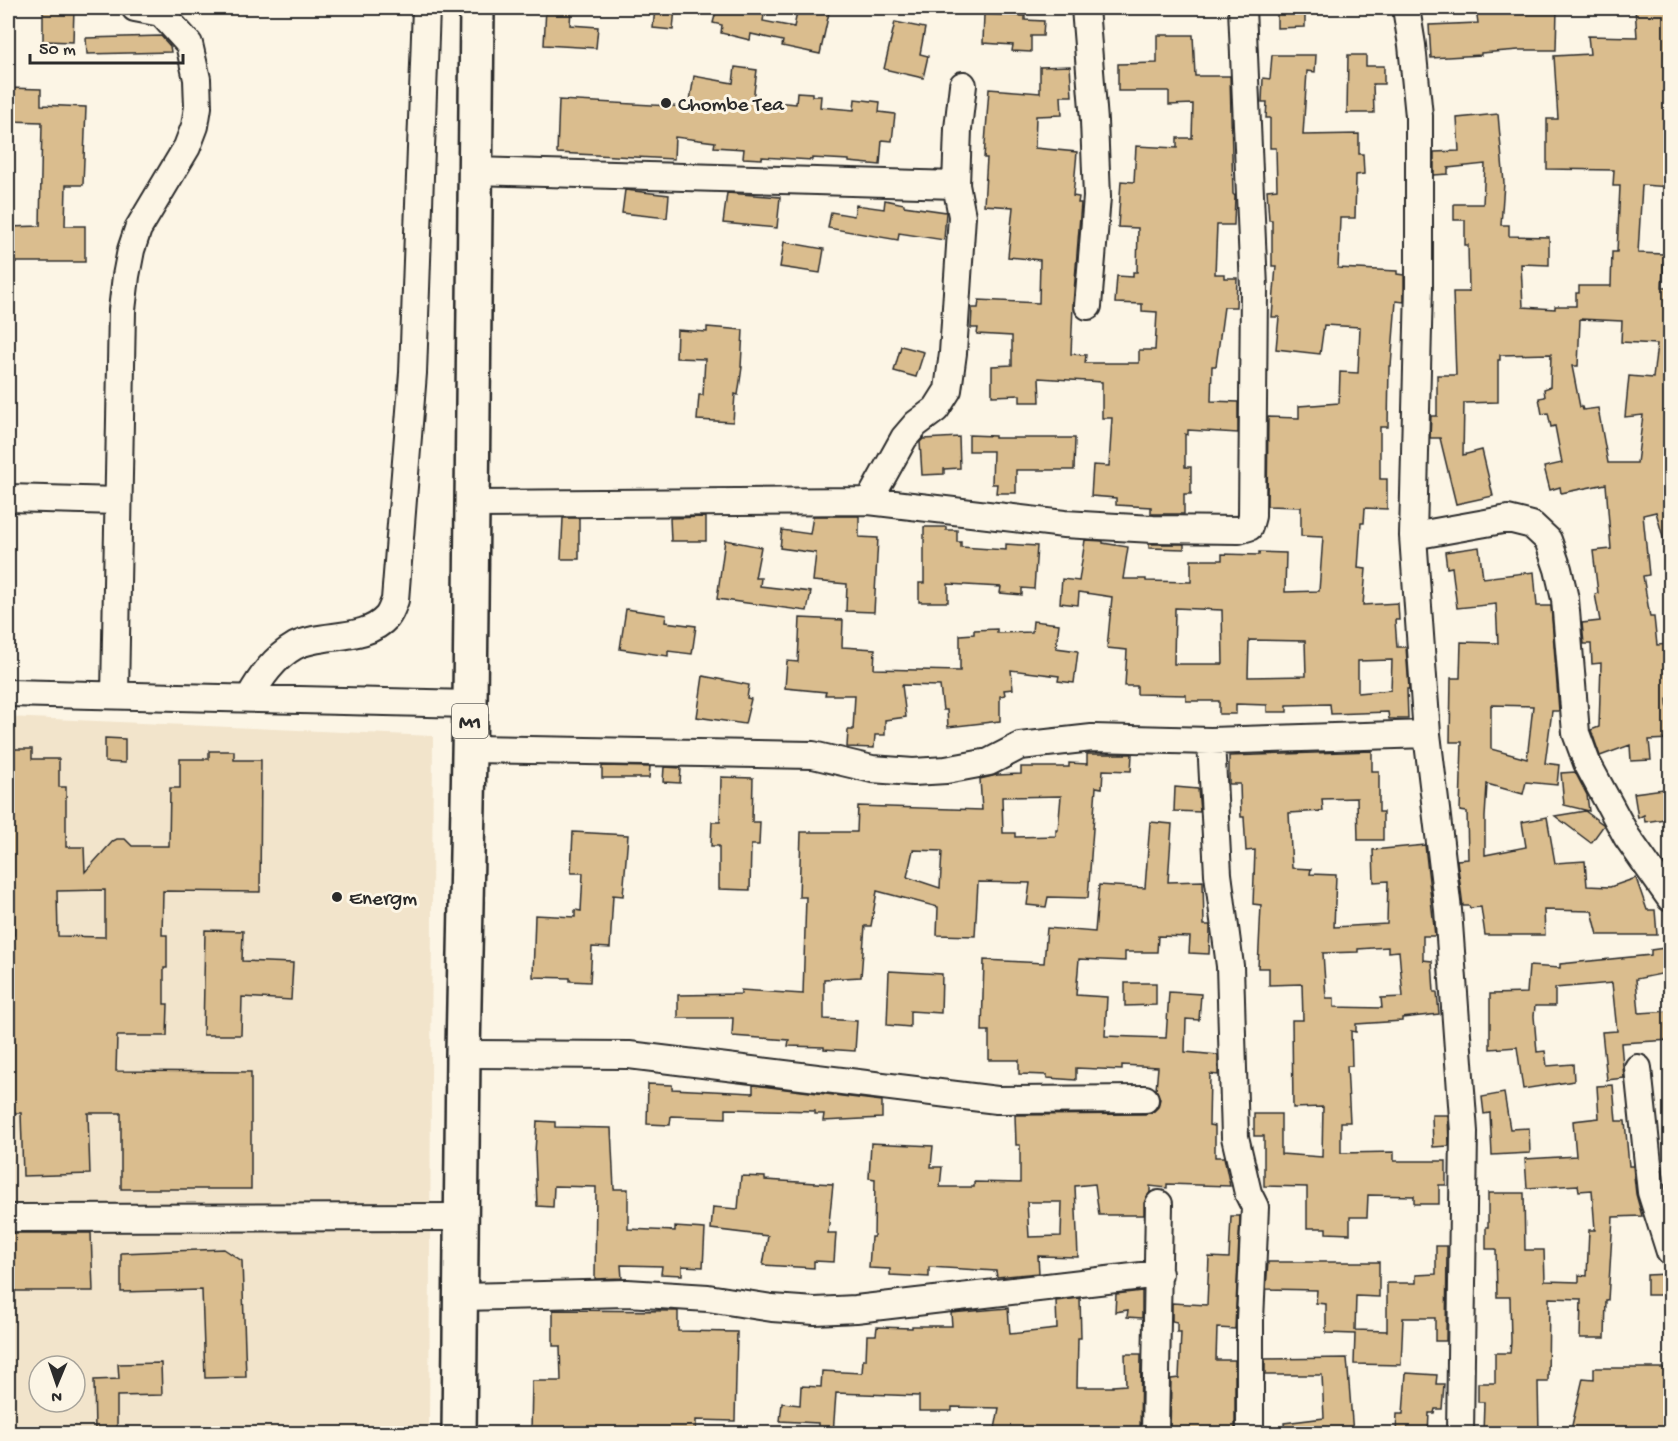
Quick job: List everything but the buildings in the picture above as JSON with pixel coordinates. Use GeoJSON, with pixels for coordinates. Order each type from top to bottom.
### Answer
{"type":"FeatureCollection","features":[{"type":"Feature","properties":{"kind":"highway","name":"M1"},"geometry":{"type":"LineString","coordinates":[[459,1434],[463,1054],[470,748],[477,8]]}},
{"type":"Feature","properties":{"kind":"street"},"geometry":{"type":"LineString","coordinates":[[115,694],[122,310],[126,276],[138,229],[187,147],[195,126],[198,107],[197,80],[189,44],[161,13],[135,8]]}},
{"type":"Feature","properties":{"kind":"street"},"geometry":{"type":"LineString","coordinates":[[249,698],[262,675],[295,646],[311,640],[363,631],[378,625],[389,615],[395,600],[413,373],[426,8]]}},
{"type":"Feature","properties":{"kind":"street"},"geometry":{"type":"LineString","coordinates":[[1085,8],[1094,121],[1097,197],[1088,306]]}},
{"type":"Feature","properties":{"kind":"street"},"geometry":{"type":"LineString","coordinates":[[471,504],[869,501],[1064,524],[1228,530],[1249,527],[1252,516],[1254,288],[1242,8]]}},
{"type":"Feature","properties":{"kind":"street"},"geometry":{"type":"LineString","coordinates":[[1406,8],[1419,116],[1419,286],[1413,536],[1427,734],[1448,910],[1464,1132],[1460,1434]]}},
{"type":"Feature","properties":{"kind":"street"},"geometry":{"type":"LineString","coordinates":[[869,501],[904,438],[916,424],[936,410],[948,390],[953,353],[962,216],[956,185],[958,129],[963,85]]}},
{"type":"Feature","properties":{"kind":"street"},"geometry":{"type":"LineString","coordinates":[[475,171],[956,185]]}},
{"type":"Feature","properties":{"kind":"street"},"geometry":{"type":"LineString","coordinates":[[8,498],[118,501]]}},
{"type":"Feature","properties":{"kind":"street"},"geometry":{"type":"LineString","coordinates":[[1413,536],[1508,519],[1532,525],[1548,540],[1565,599],[1576,733],[1587,763],[1627,837],[1671,898]]}},
{"type":"Feature","properties":{"kind":"street"},"geometry":{"type":"LineString","coordinates":[[8,693],[470,704]]}},
{"type":"Feature","properties":{"kind":"street"},"geometry":{"type":"LineString","coordinates":[[470,748],[813,755],[872,769],[913,772],[946,770],[989,762],[1020,746],[1092,738],[1211,741],[1427,734]]}},
{"type":"Feature","properties":{"kind":"street"},"geometry":{"type":"LineString","coordinates":[[1211,741],[1218,874],[1230,966],[1235,1137],[1248,1193],[1255,1207],[1250,1320],[1250,1434]]}},
{"type":"Feature","properties":{"kind":"street"},"geometry":{"type":"LineString","coordinates":[[463,1054],[630,1055],[997,1100],[1145,1099]]}},
{"type":"Feature","properties":{"kind":"street"},"geometry":{"type":"LineString","coordinates":[[1638,1068],[1651,1192],[1671,1252]]}},
{"type":"Feature","properties":{"kind":"street"},"geometry":{"type":"LineString","coordinates":[[1155,1434],[1159,1204]]}},
{"type":"Feature","properties":{"kind":"street"},"geometry":{"type":"LineString","coordinates":[[8,1218],[462,1217]]}},
{"type":"Feature","properties":{"kind":"street"},"geometry":{"type":"LineString","coordinates":[[461,1298],[627,1293],[708,1298],[772,1308],[815,1311],[856,1309],[1159,1274]]}},
{"type":"Feature","properties":{"kind":"shaded area"},"geometry":{"type":"Polygon","coordinates":[[[8,717],[433,736],[429,1433],[8,1434],[8,717]]]}},
{"type":"Feature","properties":{"kind":"place","name":"Chombe Tea"},"geometry":{"type":"Point","coordinates":[666,103]}},
{"type":"Feature","properties":{"kind":"place","name":"Energm"},"geometry":{"type":"Point","coordinates":[337,897]}}]}
